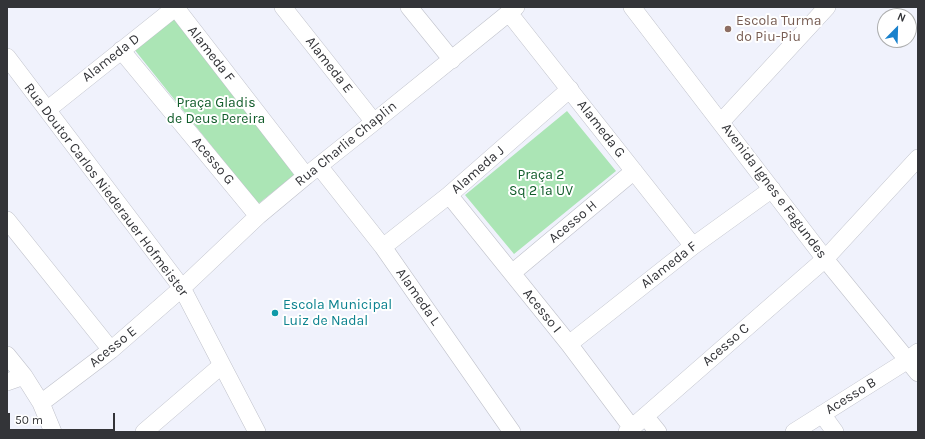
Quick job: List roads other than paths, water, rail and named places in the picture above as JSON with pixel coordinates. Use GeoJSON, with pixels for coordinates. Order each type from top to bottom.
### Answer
{"type":"FeatureCollection","features":[{"type":"Feature","properties":{"kind":"street","name":"Alameda D"},"geometry":{"type":"LineString","coordinates":[[47,110],[176,7]]}},
{"type":"Feature","properties":{"kind":"street","name":"Alameda F"},"geometry":{"type":"LineString","coordinates":[[176,7],[312,171]]}},
{"type":"Feature","properties":{"kind":"street","name":"Alameda E"},"geometry":{"type":"LineString","coordinates":[[283,7],[374,122]]}},
{"type":"Feature","properties":{"kind":"street"},"geometry":{"type":"LineString","coordinates":[[410,7],[452,60]]}},
{"type":"Feature","properties":{"kind":"street","name":"Avenida Ignes e Fagundes"},"geometry":{"type":"LineString","coordinates":[[632,7],[825,259],[915,361]]}},
{"type":"Feature","properties":{"kind":"street"},"geometry":{"type":"LineString","coordinates":[[721,122],[827,7]]}},
{"type":"Feature","properties":{"kind":"street","name":"Rua Charlie Chaplin"},"geometry":{"type":"LineString","coordinates":[[182,288],[258,216],[512,10]]}},
{"type":"Feature","properties":{"kind":"street","name":"Alameda G"},"geometry":{"type":"LineString","coordinates":[[512,10],[570,89],[693,246]]}},
{"type":"Feature","properties":{"kind":"street","name":"Acesso G"},"geometry":{"type":"LineString","coordinates":[[122,50],[258,216]]}},
{"type":"Feature","properties":{"kind":"street","name":"Rua Doutor Carlos Niederauer Hofmeister"},"geometry":{"type":"LineString","coordinates":[[7,57],[182,288],[257,432]]}},
{"type":"Feature","properties":{"kind":"street","name":"Alameda J"},"geometry":{"type":"LineString","coordinates":[[383,247],[449,195],[570,89]]}},
{"type":"Feature","properties":{"kind":"street","name":"Acesso C"},"geometry":{"type":"LineString","coordinates":[[630,430],[825,259],[918,158]]}},
{"type":"Feature","properties":{"kind":"street","name":"Alameda L"},"geometry":{"type":"LineString","coordinates":[[312,171],[383,247],[512,432]]}},
{"type":"Feature","properties":{"kind":"street","name":"Acesso H"},"geometry":{"type":"LineString","coordinates":[[512,273],[634,171]]}},
{"type":"Feature","properties":{"kind":"street","name":"Alameda F"},"geometry":{"type":"LineString","coordinates":[[568,344],[693,246],[772,189]]}},
{"type":"Feature","properties":{"kind":"street","name":"Acesso I"},"geometry":{"type":"LineString","coordinates":[[449,195],[568,344],[630,430]]}},
{"type":"Feature","properties":{"kind":"street"},"geometry":{"type":"LineString","coordinates":[[7,220],[111,350]]}},
{"type":"Feature","properties":{"kind":"street","name":"Acesso E"},"geometry":{"type":"LineString","coordinates":[[41,403],[111,350],[182,288]]}},
{"type":"Feature","properties":{"kind":"street"},"geometry":{"type":"LineString","coordinates":[[7,355],[24,376],[41,403],[53,432]]}},
{"type":"Feature","properties":{"kind":"street","name":"Acesso B"},"geometry":{"type":"LineString","coordinates":[[794,432],[822,414],[915,361]]}},
{"type":"Feature","properties":{"kind":"street"},"geometry":{"type":"LineString","coordinates":[[146,431],[222,365]]}},
{"type":"Feature","properties":{"kind":"street"},"geometry":{"type":"LineString","coordinates":[[7,382],[24,376]]}},
{"type":"Feature","properties":{"kind":"street"},"geometry":{"type":"LineString","coordinates":[[822,414],[835,432]]}},
{"type":"Feature","properties":{"kind":"street"},"geometry":{"type":"LineString","coordinates":[[645,416],[658,432]]}},
{"type":"Feature","properties":{"kind":"place","name":"Escola Turma do Piu-Piu"},"geometry":{"type":"Point","coordinates":[728,29]}},
{"type":"Feature","properties":{"kind":"place","name":"Escola Municipal Luiz de Nadal"},"geometry":{"type":"Point","coordinates":[275,313]}},
{"type":"Feature","properties":{"kind":"park label","name":"Praça Gladis de Deus Pereira"},"geometry":{"type":"Point","coordinates":[216,112]}},
{"type":"Feature","properties":{"kind":"park label","name":"Praça 2 Sq 2 1ª UV"},"geometry":{"type":"Point","coordinates":[541,184]}}]}
